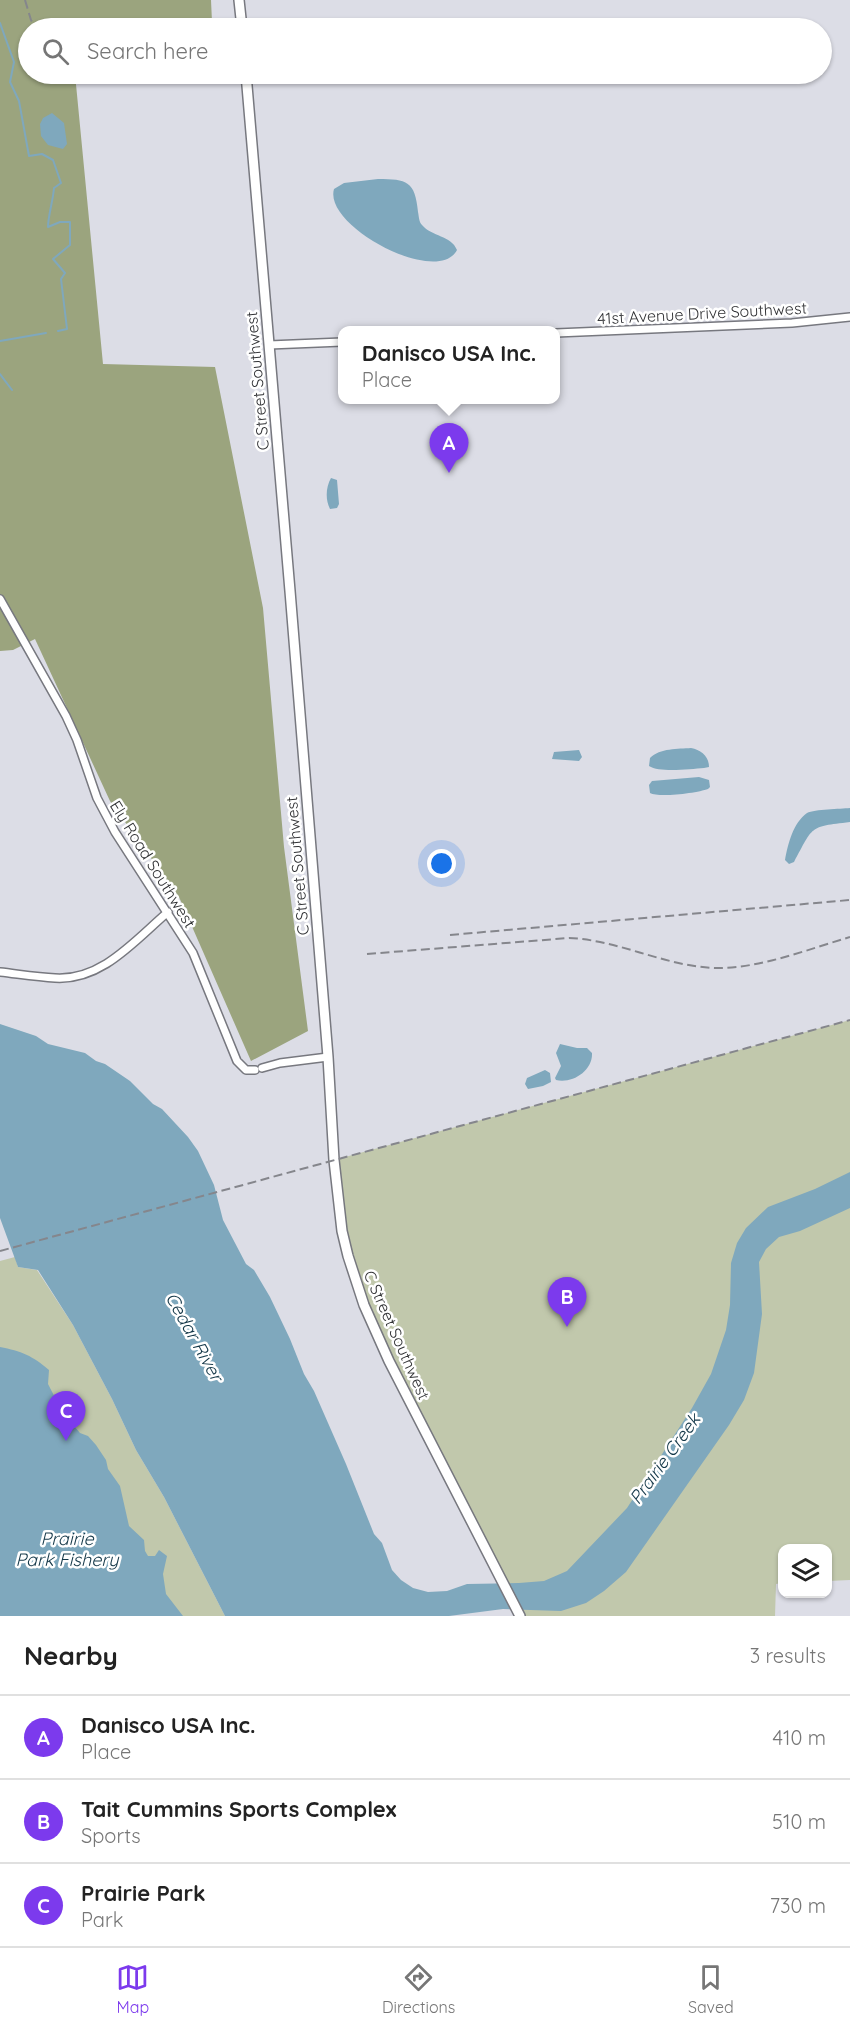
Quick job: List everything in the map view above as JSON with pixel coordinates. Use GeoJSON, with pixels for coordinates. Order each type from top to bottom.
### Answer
{"type":"FeatureCollection","features":[{"type":"Feature","properties":{"kind":"main road"},"geometry":{"type":"LineString","coordinates":[[239,0],[241,18]]}},
{"type":"Feature","properties":{"kind":"main road","name":"C Street Southwest"},"geometry":{"type":"LineString","coordinates":[[247,84],[339,1214],[345,1247],[364,1305],[393,1370],[520,1616]]}},
{"type":"Feature","properties":{"kind":"street","name":"41st Avenue Drive Southwest"},"geometry":{"type":"LineString","coordinates":[[560,333],[792,324],[850,317]]}},
{"type":"Feature","properties":{"kind":"street"},"geometry":{"type":"LineString","coordinates":[[269,345],[338,342]]}},
{"type":"Feature","properties":{"kind":"street","name":"Ely Road Southwest"},"geometry":{"type":"LineString","coordinates":[[0,599],[66,716],[77,740],[97,798],[115,832],[193,953],[237,1061],[246,1070],[328,1057]]}},
{"type":"Feature","properties":{"kind":"street"},"geometry":{"type":"LineString","coordinates":[[0,972],[57,978],[75,977],[93,972],[111,961],[168,912]]}},
{"type":"Feature","properties":{"kind":"green space"},"geometry":{"type":"Polygon","coordinates":[[[0,0],[211,0],[212,18],[18,18],[18,84],[76,84],[103,364],[215,367],[263,608],[284,847],[308,1031],[251,1061],[179,897],[110,801],[35,639],[13,650],[0,651],[0,0]]]}},
{"type":"Feature","properties":{"kind":"green space"},"geometry":{"type":"Polygon","coordinates":[[[850,1020],[850,1580],[832,1581],[832,1544],[778,1544],[775,1616],[520,1616],[409,1401],[348,1256],[334,1160],[850,1020]]]}},
{"type":"Feature","properties":{"kind":"green space","name":"Prairie Park Fishery"},"geometry":{"type":"Polygon","coordinates":[[[15,1257],[18,1267],[37,1270],[73,1325],[136,1450],[164,1497],[225,1616],[0,1616],[0,1261],[15,1257]]]}},
{"type":"Feature","properties":{"kind":"water"},"geometry":{"type":"Polygon","coordinates":[[[52,113],[64,123],[67,144],[63,149],[48,145],[41,136],[40,124],[43,118],[52,113]]]}},
{"type":"Feature","properties":{"kind":"water"},"geometry":{"type":"Polygon","coordinates":[[[378,179],[403,181],[408,184],[415,194],[421,224],[431,232],[450,241],[457,250],[446,260],[428,261],[407,257],[363,234],[346,219],[335,204],[334,189],[344,183],[378,179]]]}},
{"type":"Feature","properties":{"kind":"water"},"geometry":{"type":"Polygon","coordinates":[[[331,478],[337,480],[339,504],[337,508],[330,509],[327,493],[331,478]]]}},
{"type":"Feature","properties":{"kind":"water"},"geometry":{"type":"Polygon","coordinates":[[[691,748],[704,754],[709,767],[668,770],[649,766],[650,758],[659,752],[691,748]]]}},
{"type":"Feature","properties":{"kind":"water"},"geometry":{"type":"Polygon","coordinates":[[[579,750],[582,757],[579,761],[552,759],[554,752],[579,750]]]}},
{"type":"Feature","properties":{"kind":"water"},"geometry":{"type":"Polygon","coordinates":[[[699,777],[709,780],[708,789],[669,795],[650,793],[649,785],[652,781],[699,777]]]}},
{"type":"Feature","properties":{"kind":"water"},"geometry":{"type":"Polygon","coordinates":[[[850,808],[850,822],[819,827],[809,835],[794,862],[789,864],[785,860],[795,828],[807,813],[850,808]]]}},
{"type":"Feature","properties":{"kind":"water"},"geometry":{"type":"Polygon","coordinates":[[[0,1024],[36,1036],[48,1044],[85,1053],[105,1064],[130,1081],[153,1104],[162,1109],[188,1137],[198,1151],[214,1185],[223,1220],[246,1264],[254,1270],[270,1297],[290,1339],[346,1464],[374,1534],[382,1543],[392,1570],[413,1588],[428,1592],[447,1591],[467,1584],[544,1581],[567,1571],[627,1508],[692,1408],[711,1374],[726,1330],[730,1305],[731,1263],[737,1243],[746,1228],[768,1207],[815,1189],[850,1172],[850,1208],[800,1231],[779,1237],[766,1249],[759,1262],[762,1314],[754,1373],[744,1400],[626,1572],[586,1603],[561,1611],[503,1609],[449,1616],[225,1616],[164,1497],[136,1450],[73,1325],[38,1270],[18,1267],[0,1218],[0,1024]]]}},
{"type":"Feature","properties":{"kind":"water"},"geometry":{"type":"Polygon","coordinates":[[[560,1044],[587,1048],[592,1053],[585,1071],[575,1078],[562,1081],[555,1078],[561,1066],[556,1053],[560,1044]]]}},
{"type":"Feature","properties":{"kind":"water"},"geometry":{"type":"Polygon","coordinates":[[[545,1070],[550,1073],[551,1082],[528,1089],[525,1084],[527,1078],[545,1070]]]}},
{"type":"Feature","properties":{"kind":"water","name":"Prairie Park Fishery"},"geometry":{"type":"Polygon","coordinates":[[[0,1347],[26,1355],[49,1370],[48,1384],[63,1413],[80,1433],[88,1436],[96,1445],[120,1486],[129,1526],[144,1540],[148,1556],[155,1556],[159,1550],[167,1556],[163,1574],[166,1594],[183,1616],[0,1616],[0,1347]]]}},
{"type":"Feature","properties":{"kind":"waterway"},"geometry":{"type":"LineString","coordinates":[[0,23],[14,62],[10,82],[19,101],[29,156],[42,154],[53,160],[61,183],[54,188],[48,227],[60,222],[70,222],[70,245],[53,259],[65,273],[61,279],[67,329],[58,331]]}},
{"type":"Feature","properties":{"kind":"waterway"},"geometry":{"type":"LineString","coordinates":[[0,341],[46,333]]}},
{"type":"Feature","properties":{"kind":"waterway"},"geometry":{"type":"LineString","coordinates":[[0,374],[12,390]]}},
{"type":"Feature","properties":{"kind":"railway"},"geometry":{"type":"LineString","coordinates":[[25,0],[30,18]]}},
{"type":"Feature","properties":{"kind":"railway"},"geometry":{"type":"LineString","coordinates":[[450,935],[850,900]]}},
{"type":"Feature","properties":{"kind":"railway"},"geometry":{"type":"LineString","coordinates":[[367,954],[569,938],[607,944],[681,964],[719,968],[768,961],[850,937]]}},
{"type":"Feature","properties":{"kind":"railway"},"geometry":{"type":"LineString","coordinates":[[0,1251],[850,1020]]}},
{"type":"Feature","properties":{"kind":"place","name":"Danisco USA Inc."},"geometry":{"type":"Point","coordinates":[449,473]}},
{"type":"Feature","properties":{"kind":"place","name":"Tait Cummins Sports Complex"},"geometry":{"type":"Point","coordinates":[567,1327]}},
{"type":"Feature","properties":{"kind":"place","name":"Prairie Park"},"geometry":{"type":"Point","coordinates":[66,1441]}},
{"type":"Feature","properties":{"kind":"water label","name":"Cedar River"},"geometry":{"type":"Point","coordinates":[194,1337]}},
{"type":"Feature","properties":{"kind":"water label","name":"Prairie Creek"},"geometry":{"type":"Point","coordinates":[665,1459]}}]}
